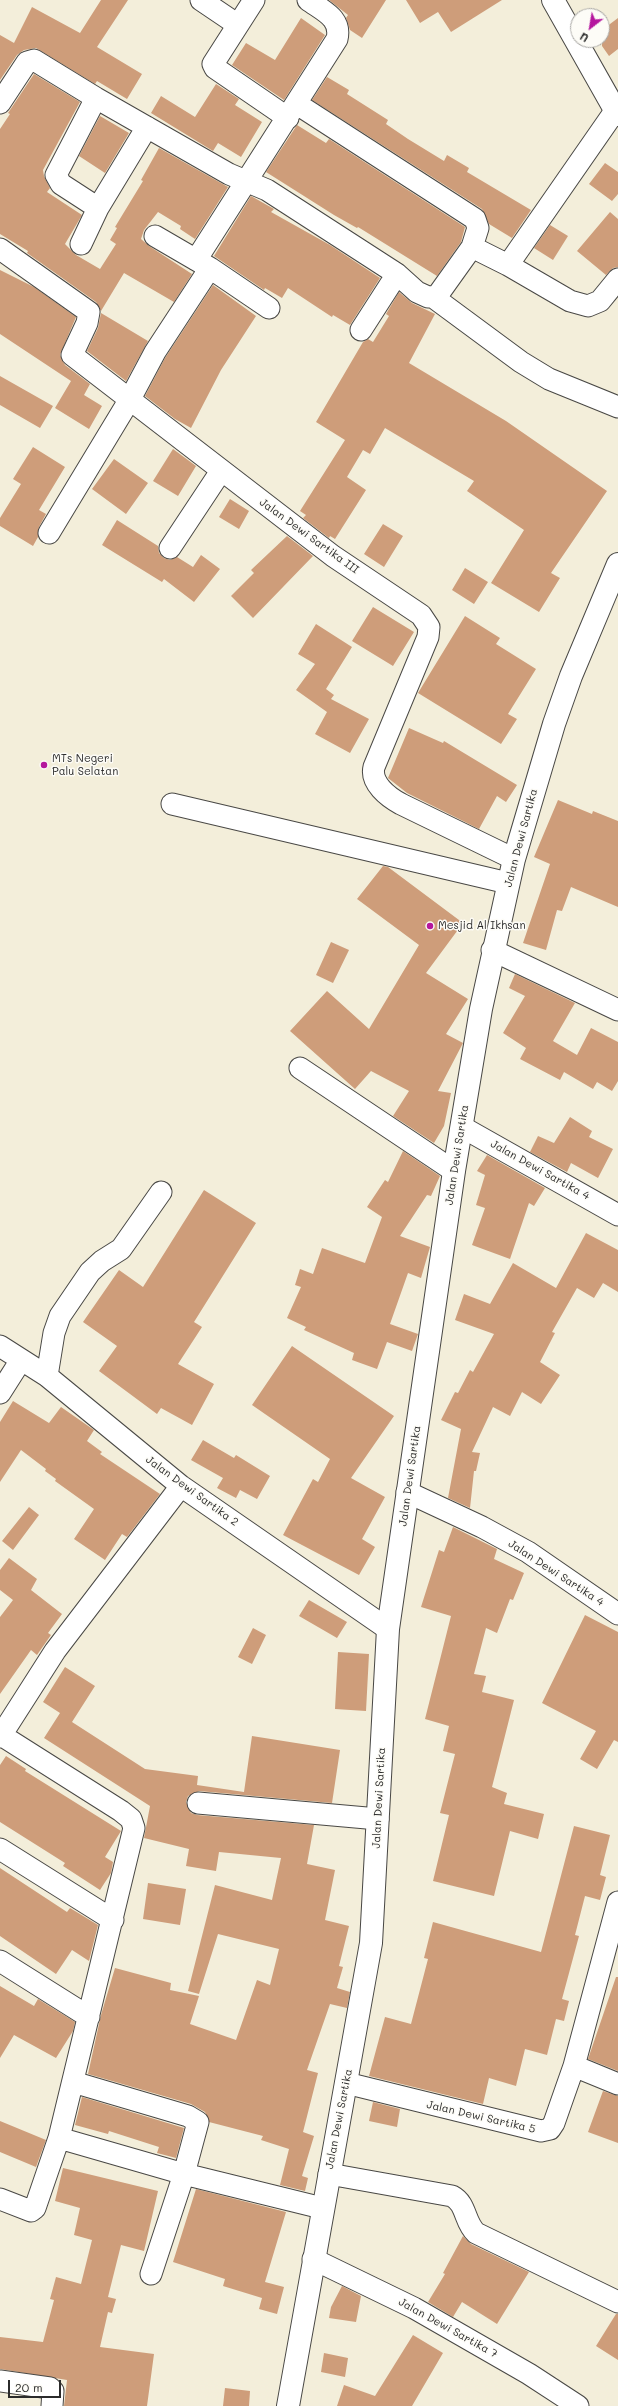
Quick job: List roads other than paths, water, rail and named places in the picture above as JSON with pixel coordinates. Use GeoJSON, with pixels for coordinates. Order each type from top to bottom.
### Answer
{"type":"FeatureCollection","features":[{"type":"Feature","properties":{"kind":"main road"},"geometry":{"type":"LineString","coordinates":[[553,0],[617,113]]}},
{"type":"Feature","properties":{"kind":"main road","name":"Jalan Dewi Sartika"},"geometry":{"type":"LineString","coordinates":[[288,2406],[322,2208],[371,1943],[388,1629],[454,1171],[492,950],[514,859],[562,703],[618,564]]}},
{"type":"Feature","properties":{"kind":"street"},"geometry":{"type":"LineString","coordinates":[[201,0],[238,25]]}},
{"type":"Feature","properties":{"kind":"street"},"geometry":{"type":"LineString","coordinates":[[254,0],[216,58],[214,66],[472,216],[478,228],[472,247],[440,294],[433,297]]}},
{"type":"Feature","properties":{"kind":"street"},"geometry":{"type":"LineString","coordinates":[[50,533],[130,399],[203,264],[246,180],[293,111],[332,49],[339,31],[334,18],[308,0]]}},
{"type":"Feature","properties":{"kind":"street"},"geometry":{"type":"LineString","coordinates":[[2,96],[27,62],[34,60],[96,98],[229,174],[267,190],[397,274],[417,292],[433,297],[520,362],[549,379],[618,407]]}},
{"type":"Feature","properties":{"kind":"street"},"geometry":{"type":"LineString","coordinates":[[96,98],[56,175],[62,184],[98,208]]}},
{"type":"Feature","properties":{"kind":"street"},"geometry":{"type":"LineString","coordinates":[[508,265],[617,113]]}},
{"type":"Feature","properties":{"kind":"street"},"geometry":{"type":"LineString","coordinates":[[80,244],[98,208],[147,127]]}},
{"type":"Feature","properties":{"kind":"street"},"geometry":{"type":"LineString","coordinates":[[155,236],[203,264],[269,308]]}},
{"type":"Feature","properties":{"kind":"street"},"geometry":{"type":"LineString","coordinates":[[472,247],[508,265],[570,301],[588,306],[600,301],[618,279]]}},
{"type":"Feature","properties":{"kind":"street","name":"Jalan Dewi Sartika III"},"geometry":{"type":"LineString","coordinates":[[0,249],[88,310],[90,314],[87,323],[72,355],[220,471],[332,556],[421,615],[429,627],[428,637],[374,767],[373,775],[377,784],[388,796],[401,804],[514,859]]}},
{"type":"Feature","properties":{"kind":"street"},"geometry":{"type":"LineString","coordinates":[[361,330],[397,274]]}},
{"type":"Feature","properties":{"kind":"street"},"geometry":{"type":"LineString","coordinates":[[170,548],[220,471]]}},
{"type":"Feature","properties":{"kind":"street"},"geometry":{"type":"LineString","coordinates":[[172,804],[508,884]]}},
{"type":"Feature","properties":{"kind":"street"},"geometry":{"type":"LineString","coordinates":[[492,950],[618,1010]]}},
{"type":"Feature","properties":{"kind":"street"},"geometry":{"type":"LineString","coordinates":[[300,1068],[454,1171]]}},
{"type":"Feature","properties":{"kind":"street","name":"Jalan Dewi Sartika 4"},"geometry":{"type":"LineString","coordinates":[[462,1127],[618,1215]]}},
{"type":"Feature","properties":{"kind":"street"},"geometry":{"type":"LineString","coordinates":[[47,1376],[54,1333],[60,1316],[90,1272],[102,1261],[122,1249],[161,1192]]}},
{"type":"Feature","properties":{"kind":"street","name":"Jalan Dewi Sartika 2"},"geometry":{"type":"LineString","coordinates":[[0,1346],[47,1376],[181,1486],[388,1629]]}},
{"type":"Feature","properties":{"kind":"street"},"geometry":{"type":"LineString","coordinates":[[0,1393],[20,1360]]}},
{"type":"Feature","properties":{"kind":"street"},"geometry":{"type":"LineString","coordinates":[[0,2199],[30,2211],[35,2209],[59,2138],[113,1920],[134,1828],[131,1819],[1,1736],[54,1651],[181,1486]]}},
{"type":"Feature","properties":{"kind":"street","name":"Jalan Dewi Sartika 4"},"geometry":{"type":"LineString","coordinates":[[407,1492],[482,1527],[528,1552],[618,1614]]}},
{"type":"Feature","properties":{"kind":"street"},"geometry":{"type":"LineString","coordinates":[[198,1803],[378,1819]]}},
{"type":"Feature","properties":{"kind":"street"},"geometry":{"type":"LineString","coordinates":[[0,1848],[113,1920]]}},
{"type":"Feature","properties":{"kind":"street","name":"Jalan Dewi Sartika 5"},"geometry":{"type":"LineString","coordinates":[[346,2083],[433,2106],[546,2131],[554,2123],[574,2066],[618,1902]]}},
{"type":"Feature","properties":{"kind":"street"},"geometry":{"type":"LineString","coordinates":[[0,1961],[89,2017]]}},
{"type":"Feature","properties":{"kind":"street"},"geometry":{"type":"LineString","coordinates":[[574,2066],[618,2084]]}},
{"type":"Feature","properties":{"kind":"street"},"geometry":{"type":"LineString","coordinates":[[73,2082],[195,2118],[198,2122],[184,2174],[151,2274]]}},
{"type":"Feature","properties":{"kind":"street"},"geometry":{"type":"LineString","coordinates":[[59,2138],[184,2174],[322,2208]]}},
{"type":"Feature","properties":{"kind":"street"},"geometry":{"type":"LineString","coordinates":[[329,2174],[452,2196],[462,2204],[471,2227],[476,2232],[618,2302]]}},
{"type":"Feature","properties":{"kind":"street","name":"Jalan Dewi Sartika 7"},"geometry":{"type":"LineString","coordinates":[[313,2259],[414,2308],[529,2374],[578,2406]]}},
{"type":"Feature","properties":{"kind":"street"},"geometry":{"type":"LineString","coordinates":[[0,2381],[50,2388],[53,2392],[52,2406]]}},
{"type":"Feature","properties":{"kind":"place","name":"MTs Negeri Palu Selatan"},"geometry":{"type":"Point","coordinates":[44,765]}},
{"type":"Feature","properties":{"kind":"place","name":"Mesjid Al Ikhsan"},"geometry":{"type":"Point","coordinates":[430,926]}}]}
